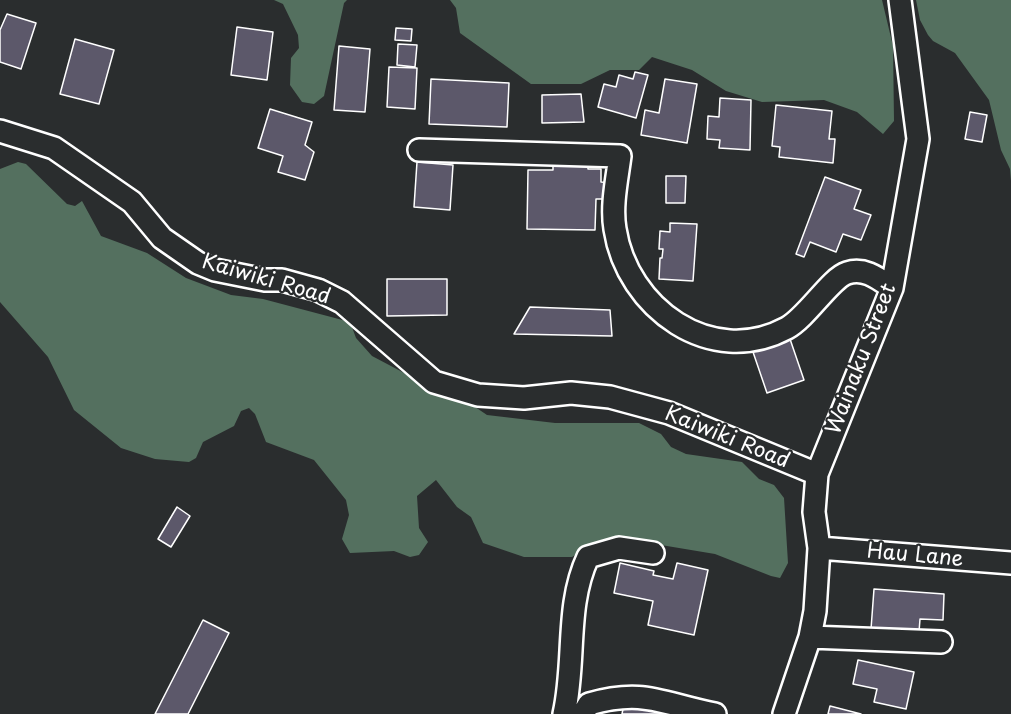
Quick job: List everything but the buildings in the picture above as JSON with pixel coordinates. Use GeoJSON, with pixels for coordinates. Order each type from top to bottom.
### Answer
{"type":"FeatureCollection","features":[{"type":"Feature","properties":{"kind":"street","name":"Wainaku Street"},"geometry":{"type":"LineString","coordinates":[[784,714],[810,637],[815,611],[819,548],[814,512],[817,474],[892,288],[918,139],[900,0]]}},
{"type":"Feature","properties":{"kind":"street","name":"Kaiwiki Road"},"geometry":{"type":"LineString","coordinates":[[0,131],[54,148],[132,202],[162,238],[198,263],[215,270],[291,282],[318,290],[342,302],[434,382],[478,395],[524,398],[571,393],[610,397],[669,413],[817,474]]}},
{"type":"Feature","properties":{"kind":"street"},"geometry":{"type":"LineString","coordinates":[[419,150],[620,156],[615,228],[624,258],[637,285],[652,306],[678,325],[708,339],[732,341],[754,338],[787,328],[808,312],[845,273],[859,271],[875,276],[892,288]]}},
{"type":"Feature","properties":{"kind":"street"},"geometry":{"type":"LineString","coordinates":[[564,714],[573,615],[582,570],[588,557],[619,548],[653,553]]}},
{"type":"Feature","properties":{"kind":"street","name":"Hau Lane"},"geometry":{"type":"LineString","coordinates":[[819,548],[1011,563]]}},
{"type":"Feature","properties":{"kind":"street"},"geometry":{"type":"LineString","coordinates":[[810,637],[941,642]]}},
{"type":"Feature","properties":{"kind":"street"},"geometry":{"type":"LineString","coordinates":[[583,714],[589,704],[616,696],[647,696],[715,714]]}},
{"type":"Feature","properties":{"kind":"green space"},"geometry":{"type":"Polygon","coordinates":[[[274,0],[347,0],[344,3],[324,96],[314,104],[302,102],[290,85],[291,58],[299,48],[298,35],[283,4],[274,0]]]}},
{"type":"Feature","properties":{"kind":"green space"},"geometry":{"type":"Polygon","coordinates":[[[450,0],[882,0],[893,46],[894,121],[883,134],[857,112],[824,100],[762,102],[726,91],[692,70],[652,57],[639,70],[610,70],[581,84],[531,84],[460,33],[456,8],[450,0]]]}},
{"type":"Feature","properties":{"kind":"green space"},"geometry":{"type":"Polygon","coordinates":[[[916,0],[1011,0],[1011,181],[1010,169],[1001,150],[989,100],[955,53],[933,41],[928,35],[920,20],[916,0]]]}},
{"type":"Feature","properties":{"kind":"green space"},"geometry":{"type":"Polygon","coordinates":[[[18,162],[26,164],[67,204],[75,206],[82,201],[101,236],[147,253],[186,278],[231,295],[263,299],[350,322],[356,338],[372,356],[408,375],[447,388],[487,415],[555,423],[639,423],[661,434],[671,447],[686,454],[742,462],[759,479],[774,485],[784,498],[788,563],[780,578],[715,554],[637,541],[595,542],[572,557],[524,557],[483,543],[471,517],[457,507],[436,480],[417,496],[419,528],[428,542],[419,555],[410,557],[394,551],[350,553],[342,539],[349,515],[346,500],[314,460],[266,442],[255,414],[249,408],[241,411],[234,426],[203,442],[196,458],[189,462],[155,459],[121,448],[74,410],[48,357],[0,302],[0,169],[18,162]]]}}]}
